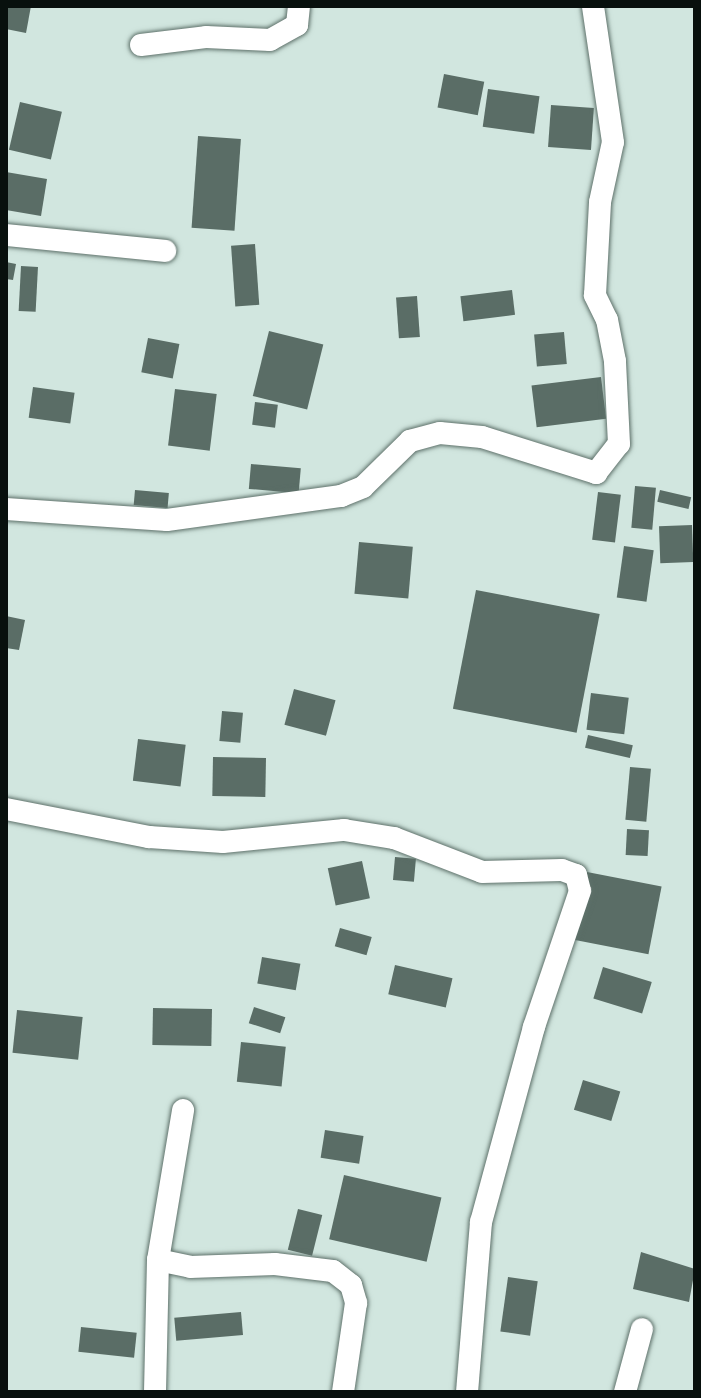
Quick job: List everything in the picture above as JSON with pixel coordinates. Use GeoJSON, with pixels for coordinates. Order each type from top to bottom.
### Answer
{"type":"FeatureCollection","features":[{"type":"Feature","properties":{"kind":"street"},"geometry":{"type":"LineString","coordinates":[[141,45],[206,37],[270,40],[297,25],[299,6]]}},
{"type":"Feature","properties":{"kind":"street"},"geometry":{"type":"LineString","coordinates":[[6,509],[167,520],[341,496],[363,487],[410,441],[440,433],[482,437],[596,473],[619,444],[615,361],[607,320],[595,295],[600,202],[613,142],[593,6]]}},
{"type":"Feature","properties":{"kind":"street"},"geometry":{"type":"LineString","coordinates":[[6,235],[165,251]]}},
{"type":"Feature","properties":{"kind":"street"},"geometry":{"type":"LineString","coordinates":[[6,809],[149,837],[223,842],[344,830],[394,838],[482,872],[562,870],[576,875],[580,891],[534,1027],[481,1222],[467,1392]]}},
{"type":"Feature","properties":{"kind":"street"},"geometry":{"type":"LineString","coordinates":[[155,1392],[158,1260],[183,1110]]}},
{"type":"Feature","properties":{"kind":"street"},"geometry":{"type":"LineString","coordinates":[[158,1260],[190,1267],[275,1264],[333,1271],[351,1285],[356,1303],[343,1392]]}},
{"type":"Feature","properties":{"kind":"street"},"geometry":{"type":"LineString","coordinates":[[625,1392],[642,1329]]}},
{"type":"Feature","properties":{"kind":"building"},"geometry":{"type":"Polygon","coordinates":[[[6,6],[31,6],[26,33],[6,29],[6,6]]]}},
{"type":"Feature","properties":{"kind":"building"},"geometry":{"type":"Polygon","coordinates":[[[444,74],[484,82],[478,115],[438,107],[444,74]]]}},
{"type":"Feature","properties":{"kind":"building"},"geometry":{"type":"Polygon","coordinates":[[[488,89],[539,96],[534,134],[483,127],[488,89]]]}},
{"type":"Feature","properties":{"kind":"building"},"geometry":{"type":"Polygon","coordinates":[[[20,102],[62,112],[51,159],[9,150],[20,102]]]}},
{"type":"Feature","properties":{"kind":"building"},"geometry":{"type":"Polygon","coordinates":[[[551,105],[594,108],[591,150],[548,147],[551,105]]]}},
{"type":"Feature","properties":{"kind":"building"},"geometry":{"type":"Polygon","coordinates":[[[198,136],[241,139],[234,231],[192,228],[198,136]]]}},
{"type":"Feature","properties":{"kind":"building"},"geometry":{"type":"Polygon","coordinates":[[[6,172],[47,179],[41,216],[6,210],[6,172]]]}},
{"type":"Feature","properties":{"kind":"building"},"geometry":{"type":"Polygon","coordinates":[[[255,244],[259,305],[235,307],[231,246],[255,244]]]}},
{"type":"Feature","properties":{"kind":"building"},"geometry":{"type":"Polygon","coordinates":[[[6,262],[16,264],[13,280],[6,279],[6,262]]]}},
{"type":"Feature","properties":{"kind":"building"},"geometry":{"type":"Polygon","coordinates":[[[21,266],[38,267],[36,312],[19,311],[21,266]]]}},
{"type":"Feature","properties":{"kind":"building"},"geometry":{"type":"Polygon","coordinates":[[[512,290],[515,315],[463,321],[460,296],[512,290]]]}},
{"type":"Feature","properties":{"kind":"building"},"geometry":{"type":"Polygon","coordinates":[[[417,296],[420,337],[399,338],[396,297],[417,296]]]}},
{"type":"Feature","properties":{"kind":"building"},"geometry":{"type":"Polygon","coordinates":[[[269,331],[323,345],[307,410],[253,396],[269,331]]]}},
{"type":"Feature","properties":{"kind":"building"},"geometry":{"type":"Polygon","coordinates":[[[564,332],[567,364],[537,366],[534,335],[564,332]]]}},
{"type":"Feature","properties":{"kind":"building"},"geometry":{"type":"Polygon","coordinates":[[[148,338],[179,344],[173,378],[141,372],[148,338]]]}},
{"type":"Feature","properties":{"kind":"building"},"geometry":{"type":"Polygon","coordinates":[[[601,377],[606,419],[537,427],[532,386],[601,377]]]}},
{"type":"Feature","properties":{"kind":"building"},"geometry":{"type":"Polygon","coordinates":[[[33,387],[75,393],[70,424],[29,418],[33,387]]]}},
{"type":"Feature","properties":{"kind":"building"},"geometry":{"type":"Polygon","coordinates":[[[175,389],[217,394],[210,451],[168,446],[175,389]]]}},
{"type":"Feature","properties":{"kind":"building"},"geometry":{"type":"Polygon","coordinates":[[[255,402],[278,405],[275,428],[252,425],[255,402]]]}},
{"type":"Feature","properties":{"kind":"building"},"geometry":{"type":"Polygon","coordinates":[[[251,464],[301,468],[299,493],[249,489],[251,464]]]}},
{"type":"Feature","properties":{"kind":"building"},"geometry":{"type":"Polygon","coordinates":[[[635,486],[656,488],[652,530],[631,528],[635,486]]]}},
{"type":"Feature","properties":{"kind":"building"},"geometry":{"type":"Polygon","coordinates":[[[135,490],[169,493],[168,508],[134,505],[135,490]]]}},
{"type":"Feature","properties":{"kind":"building"},"geometry":{"type":"Polygon","coordinates":[[[660,490],[691,497],[688,509],[657,502],[660,490]]]}},
{"type":"Feature","properties":{"kind":"building"},"geometry":{"type":"Polygon","coordinates":[[[598,492],[621,495],[615,542],[592,540],[598,492]]]}},
{"type":"Feature","properties":{"kind":"building"},"geometry":{"type":"Polygon","coordinates":[[[692,525],[693,562],[660,563],[659,526],[692,525]]]}},
{"type":"Feature","properties":{"kind":"building"},"geometry":{"type":"Polygon","coordinates":[[[359,542],[413,547],[408,599],[354,594],[359,542]]]}},
{"type":"Feature","properties":{"kind":"building"},"geometry":{"type":"Polygon","coordinates":[[[624,546],[654,550],[646,602],[617,597],[624,546]]]}},
{"type":"Feature","properties":{"kind":"building"},"geometry":{"type":"Polygon","coordinates":[[[476,590],[600,614],[577,733],[453,709],[476,590]]]}},
{"type":"Feature","properties":{"kind":"building"},"geometry":{"type":"Polygon","coordinates":[[[6,616],[25,620],[19,650],[6,648],[6,616]]]}},
{"type":"Feature","properties":{"kind":"building"},"geometry":{"type":"Polygon","coordinates":[[[294,689],[336,700],[326,736],[284,725],[294,689]]]}},
{"type":"Feature","properties":{"kind":"building"},"geometry":{"type":"Polygon","coordinates":[[[591,693],[629,698],[624,734],[586,730],[591,693]]]}},
{"type":"Feature","properties":{"kind":"building"},"geometry":{"type":"Polygon","coordinates":[[[222,711],[243,713],[240,743],[219,741],[222,711]]]}},
{"type":"Feature","properties":{"kind":"building"},"geometry":{"type":"Polygon","coordinates":[[[588,735],[633,745],[630,758],[585,748],[588,735]]]}},
{"type":"Feature","properties":{"kind":"building"},"geometry":{"type":"Polygon","coordinates":[[[138,739],[186,745],[181,787],[133,781],[138,739]]]}},
{"type":"Feature","properties":{"kind":"building"},"geometry":{"type":"Polygon","coordinates":[[[213,757],[266,758],[265,797],[212,796],[213,757]]]}},
{"type":"Feature","properties":{"kind":"building"},"geometry":{"type":"Polygon","coordinates":[[[630,767],[651,769],[646,822],[625,820],[630,767]]]}},
{"type":"Feature","properties":{"kind":"building"},"geometry":{"type":"Polygon","coordinates":[[[627,829],[649,830],[648,856],[626,855],[627,829]]]}},
{"type":"Feature","properties":{"kind":"building"},"geometry":{"type":"Polygon","coordinates":[[[395,857],[416,859],[414,882],[393,880],[395,857]]]}},
{"type":"Feature","properties":{"kind":"building"},"geometry":{"type":"Polygon","coordinates":[[[362,861],[370,898],[336,905],[328,868],[362,861]]]}},
{"type":"Feature","properties":{"kind":"building"},"geometry":{"type":"Polygon","coordinates":[[[587,872],[662,887],[648,954],[574,940],[587,872]]]}},
{"type":"Feature","properties":{"kind":"building"},"geometry":{"type":"Polygon","coordinates":[[[340,928],[372,937],[366,955],[335,946],[340,928]]]}},
{"type":"Feature","properties":{"kind":"building"},"geometry":{"type":"Polygon","coordinates":[[[262,957],[300,964],[296,990],[257,984],[262,957]]]}},
{"type":"Feature","properties":{"kind":"building"},"geometry":{"type":"Polygon","coordinates":[[[395,965],[452,978],[446,1008],[388,994],[395,965]]]}},
{"type":"Feature","properties":{"kind":"building"},"geometry":{"type":"Polygon","coordinates":[[[603,967],[652,982],[642,1013],[593,999],[603,967]]]}},
{"type":"Feature","properties":{"kind":"building"},"geometry":{"type":"Polygon","coordinates":[[[254,1007],[285,1017],[280,1033],[249,1023],[254,1007]]]}},
{"type":"Feature","properties":{"kind":"building"},"geometry":{"type":"Polygon","coordinates":[[[153,1008],[212,1009],[211,1046],[152,1045],[153,1008]]]}},
{"type":"Feature","properties":{"kind":"building"},"geometry":{"type":"Polygon","coordinates":[[[17,1010],[83,1017],[78,1060],[13,1053],[17,1010]]]}},
{"type":"Feature","properties":{"kind":"building"},"geometry":{"type":"Polygon","coordinates":[[[241,1042],[286,1047],[282,1086],[237,1082],[241,1042]]]}},
{"type":"Feature","properties":{"kind":"building"},"geometry":{"type":"Polygon","coordinates":[[[583,1080],[620,1091],[611,1121],[574,1110],[583,1080]]]}},
{"type":"Feature","properties":{"kind":"building"},"geometry":{"type":"Polygon","coordinates":[[[325,1130],[364,1136],[359,1164],[321,1158],[325,1130]]]}},
{"type":"Feature","properties":{"kind":"building"},"geometry":{"type":"Polygon","coordinates":[[[344,1175],[441,1197],[427,1262],[329,1239],[344,1175]]]}},
{"type":"Feature","properties":{"kind":"building"},"geometry":{"type":"Polygon","coordinates":[[[298,1209],[322,1215],[312,1256],[288,1250],[298,1209]]]}},
{"type":"Feature","properties":{"kind":"building"},"geometry":{"type":"Polygon","coordinates":[[[641,1252],[695,1269],[689,1302],[633,1289],[641,1252]]]}},
{"type":"Feature","properties":{"kind":"building"},"geometry":{"type":"Polygon","coordinates":[[[508,1277],[538,1281],[530,1336],[500,1331],[508,1277]]]}},
{"type":"Feature","properties":{"kind":"building"},"geometry":{"type":"Polygon","coordinates":[[[241,1312],[243,1335],[176,1341],[174,1318],[241,1312]]]}},
{"type":"Feature","properties":{"kind":"building"},"geometry":{"type":"Polygon","coordinates":[[[81,1327],[137,1333],[134,1358],[78,1352],[81,1327]]]}}]}
